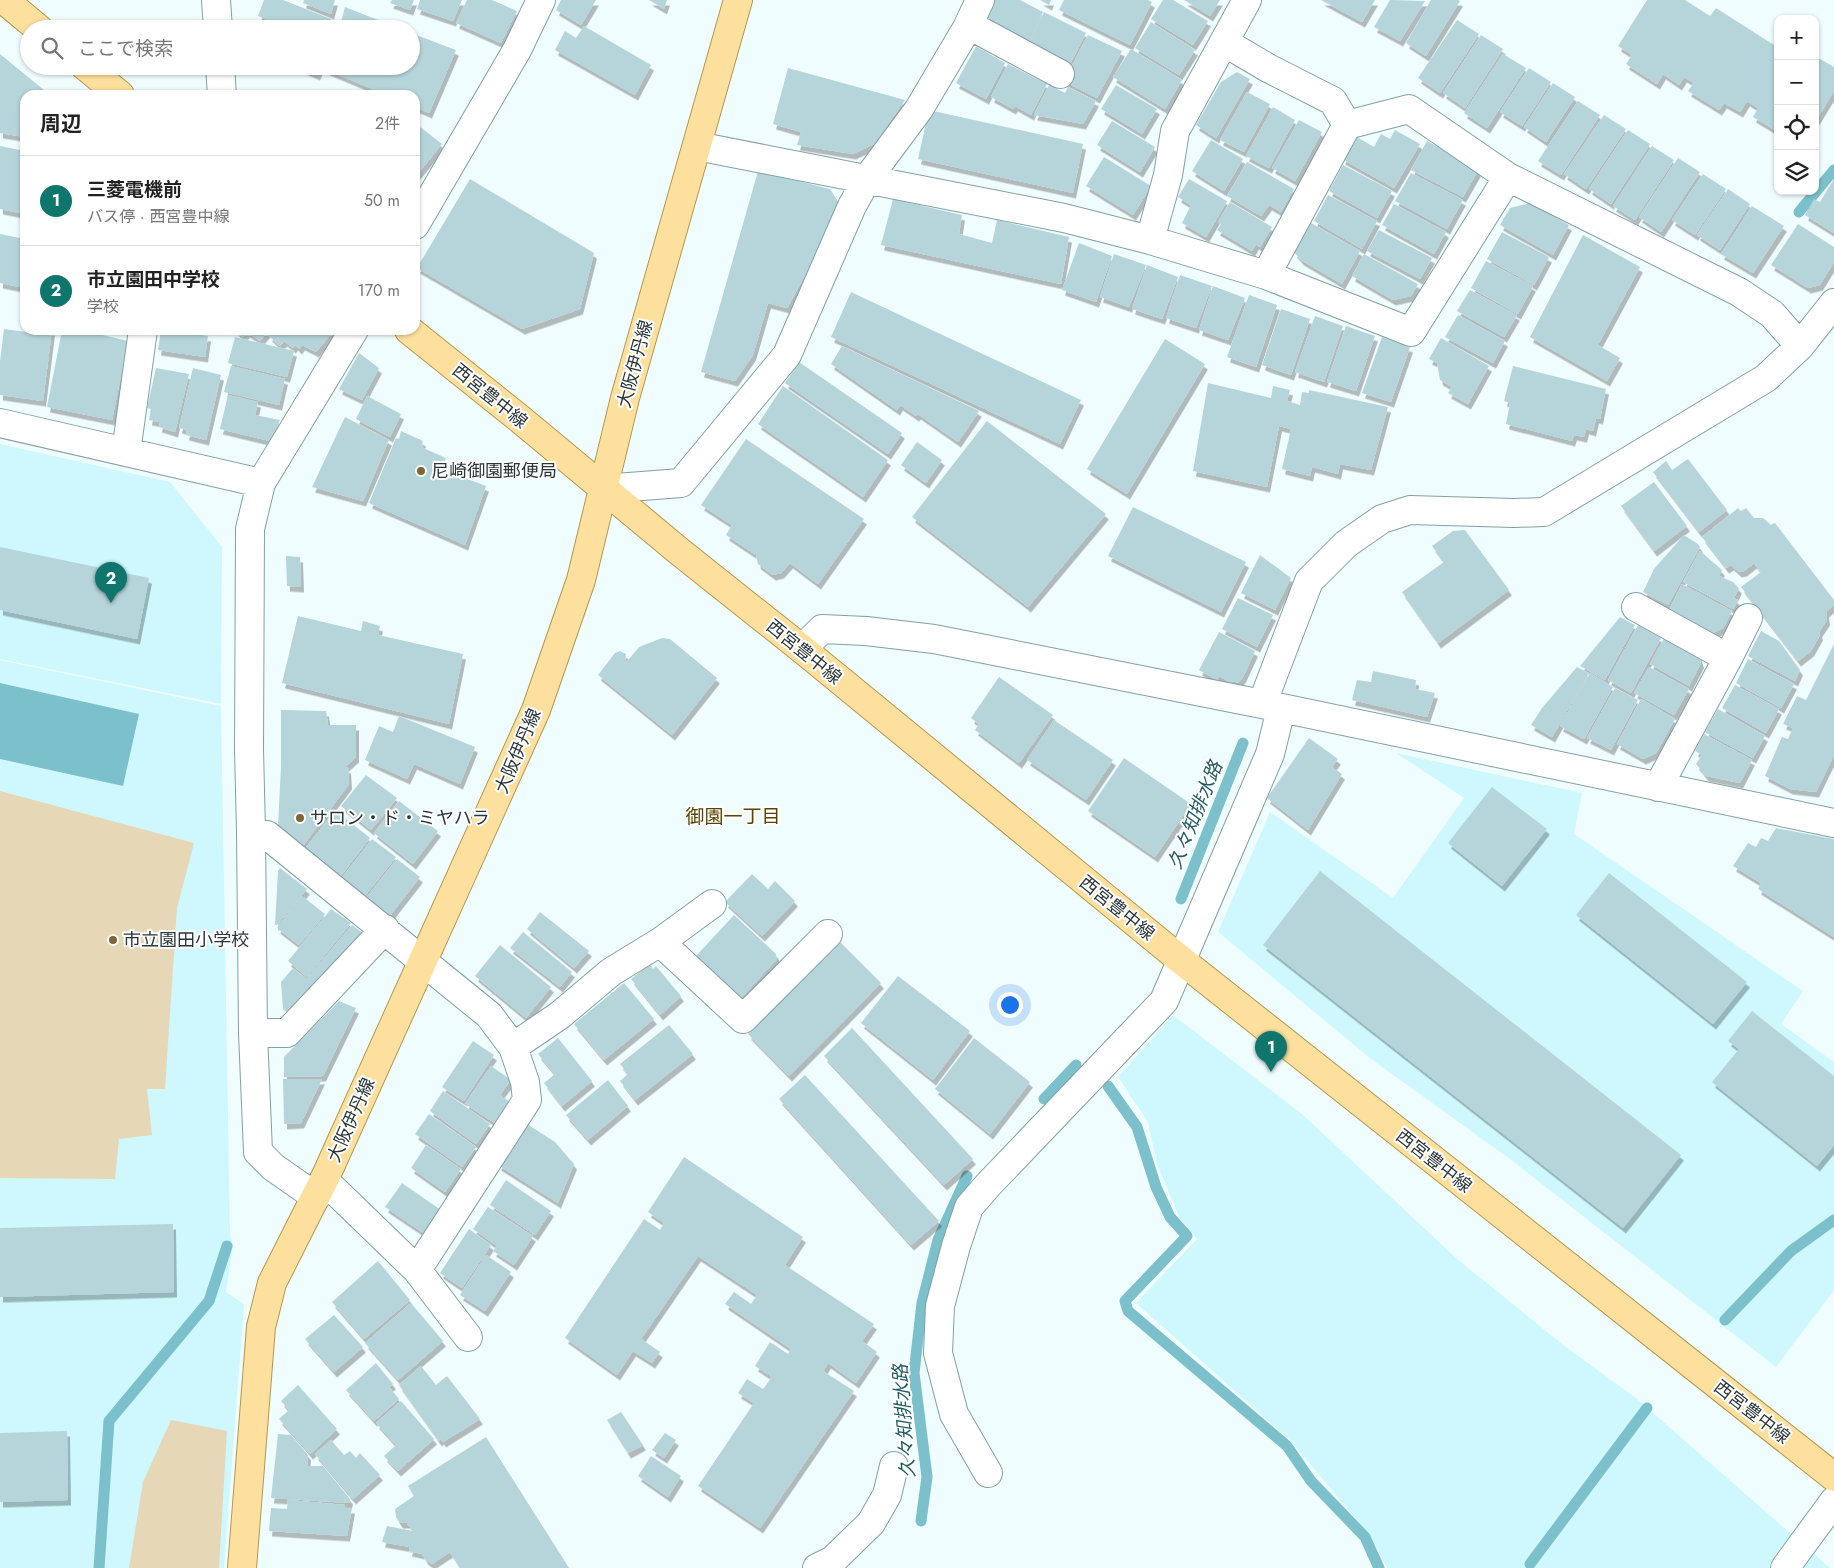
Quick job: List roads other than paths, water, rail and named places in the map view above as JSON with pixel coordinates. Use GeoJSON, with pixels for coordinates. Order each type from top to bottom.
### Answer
{"type":"FeatureCollection","features":[{"type":"Feature","properties":{"kind":"main road"},"geometry":{"type":"LineString","coordinates":[[4,0],[28,20]]}},
{"type":"Feature","properties":{"kind":"main road","name":"大阪伊丹線"},"geometry":{"type":"LineString","coordinates":[[242,1568],[261,1327],[272,1283],[320,1188],[536,710],[581,580],[625,398],[738,0]]}},
{"type":"Feature","properties":{"kind":"main road"},"geometry":{"type":"LineString","coordinates":[[96,75],[114,90]]}},
{"type":"Feature","properties":{"kind":"main road","name":"西宮豊中線"},"geometry":{"type":"LineString","coordinates":[[414,335],[520,419],[603,489],[802,649],[1181,960],[1834,1477]]}},
{"type":"Feature","properties":{"kind":"street"},"geometry":{"type":"LineString","coordinates":[[216,0],[217,20]]}},
{"type":"Feature","properties":{"kind":"street"},"geometry":{"type":"LineString","coordinates":[[420,216],[517,50],[541,0]]}},
{"type":"Feature","properties":{"kind":"street"},"geometry":{"type":"LineString","coordinates":[[603,489],[681,483],[787,355],[852,206],[867,179],[919,109],[968,25],[980,0]]}},
{"type":"Feature","properties":{"kind":"street"},"geometry":{"type":"LineString","coordinates":[[1150,240],[1168,175],[1174,131],[1247,0]]}},
{"type":"Feature","properties":{"kind":"street"},"geometry":{"type":"LineString","coordinates":[[968,25],[1060,74]]}},
{"type":"Feature","properties":{"kind":"street"},"geometry":{"type":"LineString","coordinates":[[1224,42],[1268,68],[1333,101],[1347,124]]}},
{"type":"Feature","properties":{"kind":"street"},"geometry":{"type":"LineString","coordinates":[[221,75],[222,90]]}},
{"type":"Feature","properties":{"kind":"street"},"geometry":{"type":"LineString","coordinates":[[1266,275],[1347,124],[1409,109],[1508,177],[1741,294],[1772,314],[1800,346]]}},
{"type":"Feature","properties":{"kind":"street"},"geometry":{"type":"LineString","coordinates":[[697,146],[1064,218],[1150,240],[1266,275],[1411,332],[1508,177]]}},
{"type":"Feature","properties":{"kind":"street"},"geometry":{"type":"LineString","coordinates":[[988,1473],[954,1414],[938,1353],[940,1306],[969,1207],[1164,1001],[1270,754],[1271,707],[1309,581],[1346,544],[1382,519],[1410,510],[1514,514],[1544,512],[1766,378],[1800,346],[1834,303]]}},
{"type":"Feature","properties":{"kind":"street"},"geometry":{"type":"LineString","coordinates":[[126,452],[142,335]]}},
{"type":"Feature","properties":{"kind":"street"},"geometry":{"type":"LineString","coordinates":[[351,335],[261,483],[250,528],[249,749],[253,1033],[258,1152],[273,1166],[320,1188],[417,1270],[468,1337]]}},
{"type":"Feature","properties":{"kind":"street"},"geometry":{"type":"LineString","coordinates":[[0,423],[261,483]]}},
{"type":"Feature","properties":{"kind":"street"},"geometry":{"type":"LineString","coordinates":[[1636,607],[1728,658]]}},
{"type":"Feature","properties":{"kind":"street"},"geometry":{"type":"LineString","coordinates":[[1658,787],[1748,618]]}},
{"type":"Feature","properties":{"kind":"street"},"geometry":{"type":"LineString","coordinates":[[802,649],[822,629],[915,636],[1834,823]]}},
{"type":"Feature","properties":{"kind":"street"},"geometry":{"type":"LineString","coordinates":[[251,831],[267,835],[424,961],[489,1015],[513,1047],[525,1082],[527,1100],[417,1270]]}},
{"type":"Feature","properties":{"kind":"street"},"geometry":{"type":"LineString","coordinates":[[513,1047],[560,1015],[611,972],[660,942],[712,904]]}},
{"type":"Feature","properties":{"kind":"street"},"geometry":{"type":"LineString","coordinates":[[253,1033],[287,1033],[384,929]]}},
{"type":"Feature","properties":{"kind":"street"},"geometry":{"type":"LineString","coordinates":[[660,942],[743,1020],[828,934]]}},
{"type":"Feature","properties":{"kind":"street"},"geometry":{"type":"LineString","coordinates":[[816,1568],[833,1560],[871,1523],[888,1494],[894,1466]]}},
{"type":"Feature","properties":{"kind":"street"},"geometry":{"type":"LineString","coordinates":[[1785,1568],[1834,1502]]}},
{"type":"Feature","properties":{"kind":"waterway","name":"久々知排水路"},"geometry":{"type":"LineString","coordinates":[[1799,212],[1834,170]]}},
{"type":"Feature","properties":{"kind":"waterway","name":"久々知排水路"},"geometry":{"type":"LineString","coordinates":[[1181,899],[1243,743]]}},
{"type":"Feature","properties":{"kind":"waterway","name":"久々知排水路"},"geometry":{"type":"LineString","coordinates":[[1044,1099],[1076,1065]]}},
{"type":"Feature","properties":{"kind":"waterway"},"geometry":{"type":"LineString","coordinates":[[1108,1086],[1137,1127],[1156,1187],[1170,1217],[1187,1236],[1125,1301],[1128,1311],[1287,1446],[1311,1481],[1365,1537],[1379,1568]]}},
{"type":"Feature","properties":{"kind":"waterway","name":"久々知排水路"},"geometry":{"type":"LineString","coordinates":[[921,1521],[927,1477],[914,1373],[922,1303],[938,1240],[967,1176]]}},
{"type":"Feature","properties":{"kind":"waterway"},"geometry":{"type":"LineString","coordinates":[[1725,1320],[1791,1251],[1834,1220]]}},
{"type":"Feature","properties":{"kind":"waterway"},"geometry":{"type":"LineString","coordinates":[[99,1568],[109,1421],[209,1301],[227,1246]]}},
{"type":"Feature","properties":{"kind":"waterway"},"geometry":{"type":"LineString","coordinates":[[1530,1564],[1647,1408]]}},
{"type":"Feature","properties":{"kind":"place","name":"尼崎御園郵便局"},"geometry":{"type":"Point","coordinates":[421,471]}},
{"type":"Feature","properties":{"kind":"place","name":"市立園田中学校"},"geometry":{"type":"Point","coordinates":[111,603]}},
{"type":"Feature","properties":{"kind":"place","name":"サロン・ド・ミヤハラ"},"geometry":{"type":"Point","coordinates":[300,818]}},
{"type":"Feature","properties":{"kind":"place","name":"市立園田小学校"},"geometry":{"type":"Point","coordinates":[113,940]}},
{"type":"Feature","properties":{"kind":"place","name":"三菱電機前"},"geometry":{"type":"Point","coordinates":[1271,1072]}},
{"type":"Feature","properties":{"kind":"district","name":"御園一丁目"},"geometry":{"type":"Point","coordinates":[733,816]}}]}
